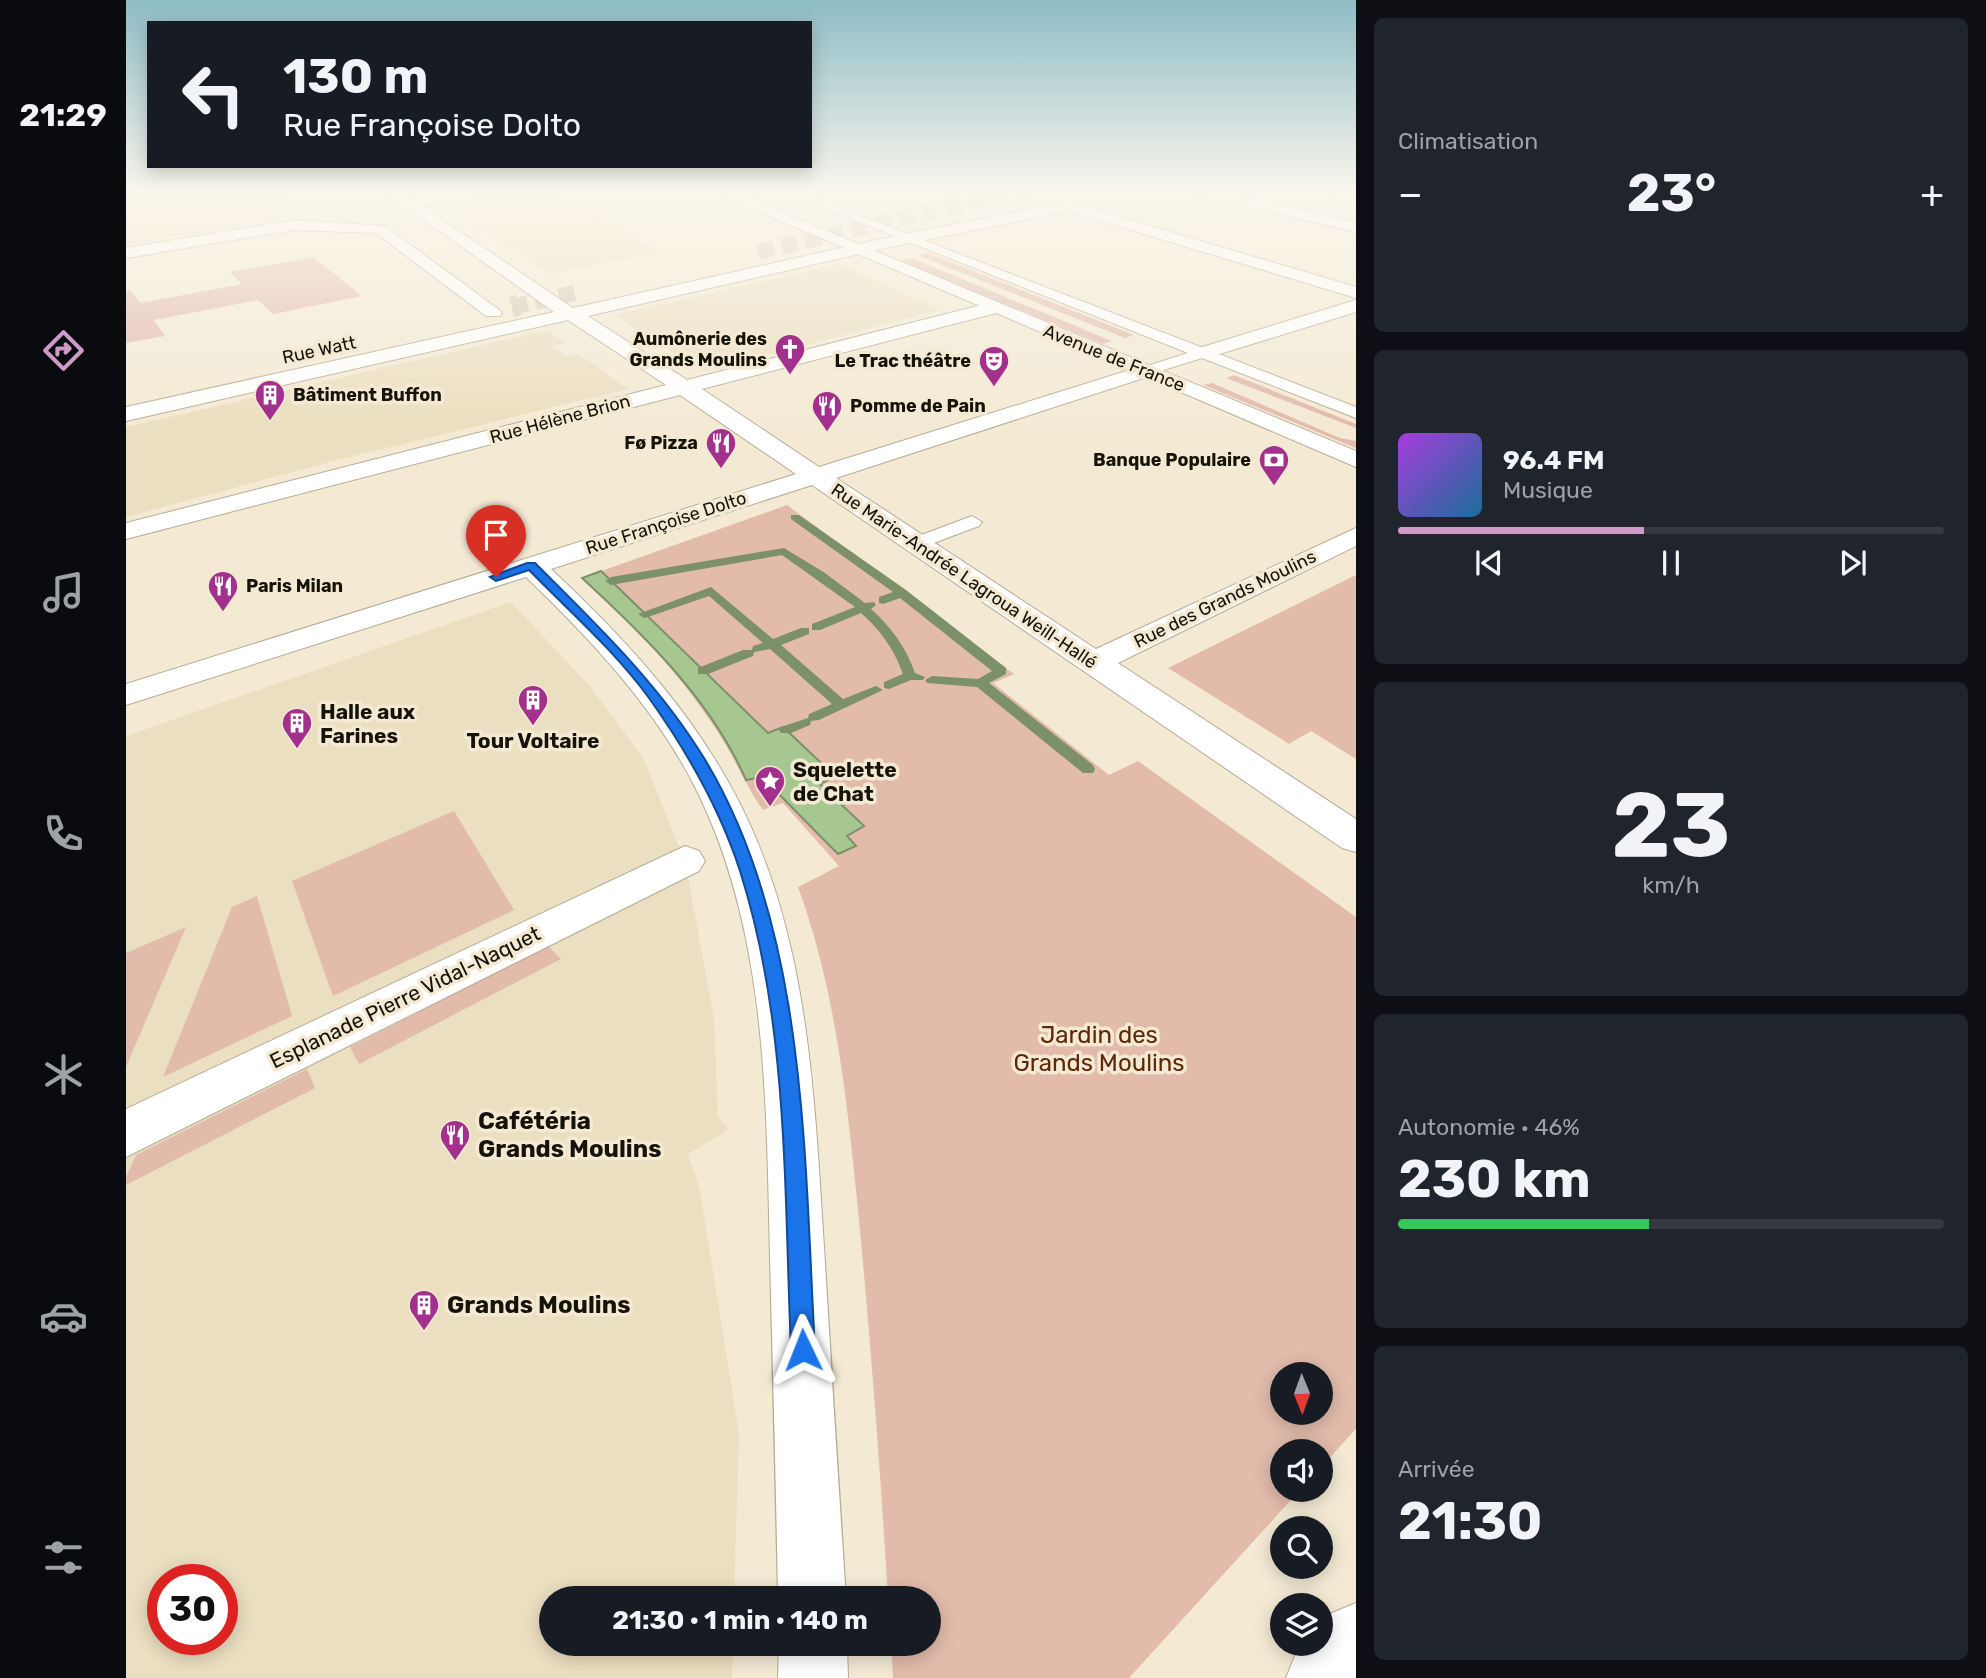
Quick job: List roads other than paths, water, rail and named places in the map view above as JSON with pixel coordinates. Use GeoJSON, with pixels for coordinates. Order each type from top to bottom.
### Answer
{"type":"FeatureCollection","features":[{"type":"Feature","properties":{"kind":"street","name":"Rue Watt"},"geometry":{"type":"LineString","coordinates":[[194,378],[503,309],[442,269]]}},
{"type":"Feature","properties":{"kind":"street","name":"Rue Marie-Andrée Lagroua Weill-Hallé"},"geometry":{"type":"LineString","coordinates":[[505,269],[1356,838]]}},
{"type":"Feature","properties":{"kind":"street"},"geometry":{"type":"LineString","coordinates":[[126,414],[772,269]]}},
{"type":"Feature","properties":{"kind":"street","name":"Avenue de France"},"geometry":{"type":"LineString","coordinates":[[902,269],[1356,460]]}},
{"type":"Feature","properties":{"kind":"street"},"geometry":{"type":"LineString","coordinates":[[1283,269],[1356,293]]}},
{"type":"Feature","properties":{"kind":"street"},"geometry":{"type":"LineString","coordinates":[[1206,352],[1356,306]]}},
{"type":"Feature","properties":{"kind":"street","name":"Rue Hélène Brion"},"geometry":{"type":"LineString","coordinates":[[126,531],[993,308]]}},
{"type":"Feature","properties":{"kind":"street","name":"Rue Françoise Dolto"},"geometry":{"type":"LineString","coordinates":[[126,695],[1146,371]]}},
{"type":"Feature","properties":{"kind":"street","name":"Rue des Grands Moulins"},"geometry":{"type":"LineString","coordinates":[[1094,662],[1356,536]]}},
{"type":"Feature","properties":{"kind":"street"},"geometry":{"type":"LineString","coordinates":[[531,566],[626,661],[653,694],[710,780],[749,873],[776,987],[789,1072],[811,1586]]}},
{"type":"Feature","properties":{"kind":"street","name":"Esplanade Pierre Vidal-Naquet"},"geometry":{"type":"LineString","coordinates":[[126,1135],[685,860]]}},
{"type":"Feature","properties":{"kind":"street"},"geometry":{"type":"LineString","coordinates":[[1321,1678],[1356,1637]]}},
{"type":"Feature","properties":{"kind":"street"},"geometry":{"type":"LineString","coordinates":[[813,1656],[813,1678]]}},
{"type":"Feature","properties":{"kind":"lane","name":"Avenue de France"},"geometry":{"type":"LineString","coordinates":[[988,269],[1163,339],[1206,352],[1356,413]]}},
{"type":"Feature","properties":{"kind":"lane","name":"Rue Françoise Dolto"},"geometry":{"type":"LineString","coordinates":[[1146,371],[1206,352]]}},
{"type":"Feature","properties":{"kind":"lane"},"geometry":{"type":"LineString","coordinates":[[915,544],[972,522]]}},
{"type":"Feature","properties":{"kind":"waterway"},"geometry":{"type":"LineString","coordinates":[[795,517],[902,593]]}},
{"type":"Feature","properties":{"kind":"waterway"},"geometry":{"type":"LineString","coordinates":[[611,581],[784,551],[863,608]]}},
{"type":"Feature","properties":{"kind":"waterway"},"geometry":{"type":"LineString","coordinates":[[663,608],[711,591],[772,644]]}},
{"type":"Feature","properties":{"kind":"waterway"},"geometry":{"type":"LineString","coordinates":[[883,600],[902,593]]}},
{"type":"Feature","properties":{"kind":"waterway"},"geometry":{"type":"LineString","coordinates":[[902,593],[1001,671],[980,683]]}},
{"type":"Feature","properties":{"kind":"waterway"},"geometry":{"type":"LineString","coordinates":[[863,608],[870,605]]}},
{"type":"Feature","properties":{"kind":"waterway"},"geometry":{"type":"LineString","coordinates":[[816,627],[863,608]]}},
{"type":"Feature","properties":{"kind":"waterway"},"geometry":{"type":"LineString","coordinates":[[863,608],[891,637],[903,656],[910,676]]}},
{"type":"Feature","properties":{"kind":"waterway"},"geometry":{"type":"LineString","coordinates":[[644,614],[655,611]]}},
{"type":"Feature","properties":{"kind":"waterway"},"geometry":{"type":"LineString","coordinates":[[772,644],[805,631]]}},
{"type":"Feature","properties":{"kind":"waterway"},"geometry":{"type":"LineString","coordinates":[[758,649],[772,644]]}},
{"type":"Feature","properties":{"kind":"waterway"},"geometry":{"type":"LineString","coordinates":[[772,644],[842,705]]}},
{"type":"Feature","properties":{"kind":"waterway"},"geometry":{"type":"LineString","coordinates":[[703,671],[748,653]]}},
{"type":"Feature","properties":{"kind":"waterway"},"geometry":{"type":"LineString","coordinates":[[889,685],[910,676]]}},
{"type":"Feature","properties":{"kind":"waterway"},"geometry":{"type":"LineString","coordinates":[[910,676],[918,677]]}},
{"type":"Feature","properties":{"kind":"waterway"},"geometry":{"type":"LineString","coordinates":[[932,680],[980,683]]}},
{"type":"Feature","properties":{"kind":"waterway"},"geometry":{"type":"LineString","coordinates":[[980,683],[1088,769]]}},
{"type":"Feature","properties":{"kind":"waterway"},"geometry":{"type":"LineString","coordinates":[[842,705],[876,690]]}},
{"type":"Feature","properties":{"kind":"waterway"},"geometry":{"type":"LineString","coordinates":[[814,717],[842,705]]}},
{"type":"Feature","properties":{"kind":"waterway"},"geometry":{"type":"LineString","coordinates":[[786,730],[805,722]]}},
{"type":"Feature","properties":{"kind":"tunnel"},"geometry":{"type":"LineString","coordinates":[[519,305],[512,307],[579,292]]}},
{"type":"Feature","properties":{"kind":"place","name":"Aumônerie des Grands Moulins"},"geometry":{"type":"Point","coordinates":[790,376]}},
{"type":"Feature","properties":{"kind":"place","name":"Le Trac théâtre"},"geometry":{"type":"Point","coordinates":[994,388]}},
{"type":"Feature","properties":{"kind":"place","name":"Bâtiment Buffon"},"geometry":{"type":"Point","coordinates":[270,422]}},
{"type":"Feature","properties":{"kind":"place","name":"Pomme de Pain"},"geometry":{"type":"Point","coordinates":[827,433]}},
{"type":"Feature","properties":{"kind":"place","name":"Fø Pizza"},"geometry":{"type":"Point","coordinates":[721,470]}},
{"type":"Feature","properties":{"kind":"place","name":"Banque Populaire"},"geometry":{"type":"Point","coordinates":[1274,487]}},
{"type":"Feature","properties":{"kind":"place","name":"Paris Milan"},"geometry":{"type":"Point","coordinates":[223,613]}},
{"type":"Feature","properties":{"kind":"place","name":"Tour Voltaire"},"geometry":{"type":"Point","coordinates":[533,727]}},
{"type":"Feature","properties":{"kind":"place","name":"Halle aux Farines"},"geometry":{"type":"Point","coordinates":[297,750]}},
{"type":"Feature","properties":{"kind":"place","name":"Squelette de Chat"},"geometry":{"type":"Point","coordinates":[770,808]}},
{"type":"Feature","properties":{"kind":"place","name":"Cafétéria Grands Moulins"},"geometry":{"type":"Point","coordinates":[455,1162]}},
{"type":"Feature","properties":{"kind":"place","name":"Grands Moulins"},"geometry":{"type":"Point","coordinates":[424,1332]}},
{"type":"Feature","properties":{"kind":"park label","name":"Jardin des Grands Moulins"},"geometry":{"type":"Point","coordinates":[1099,1049]}}]}
